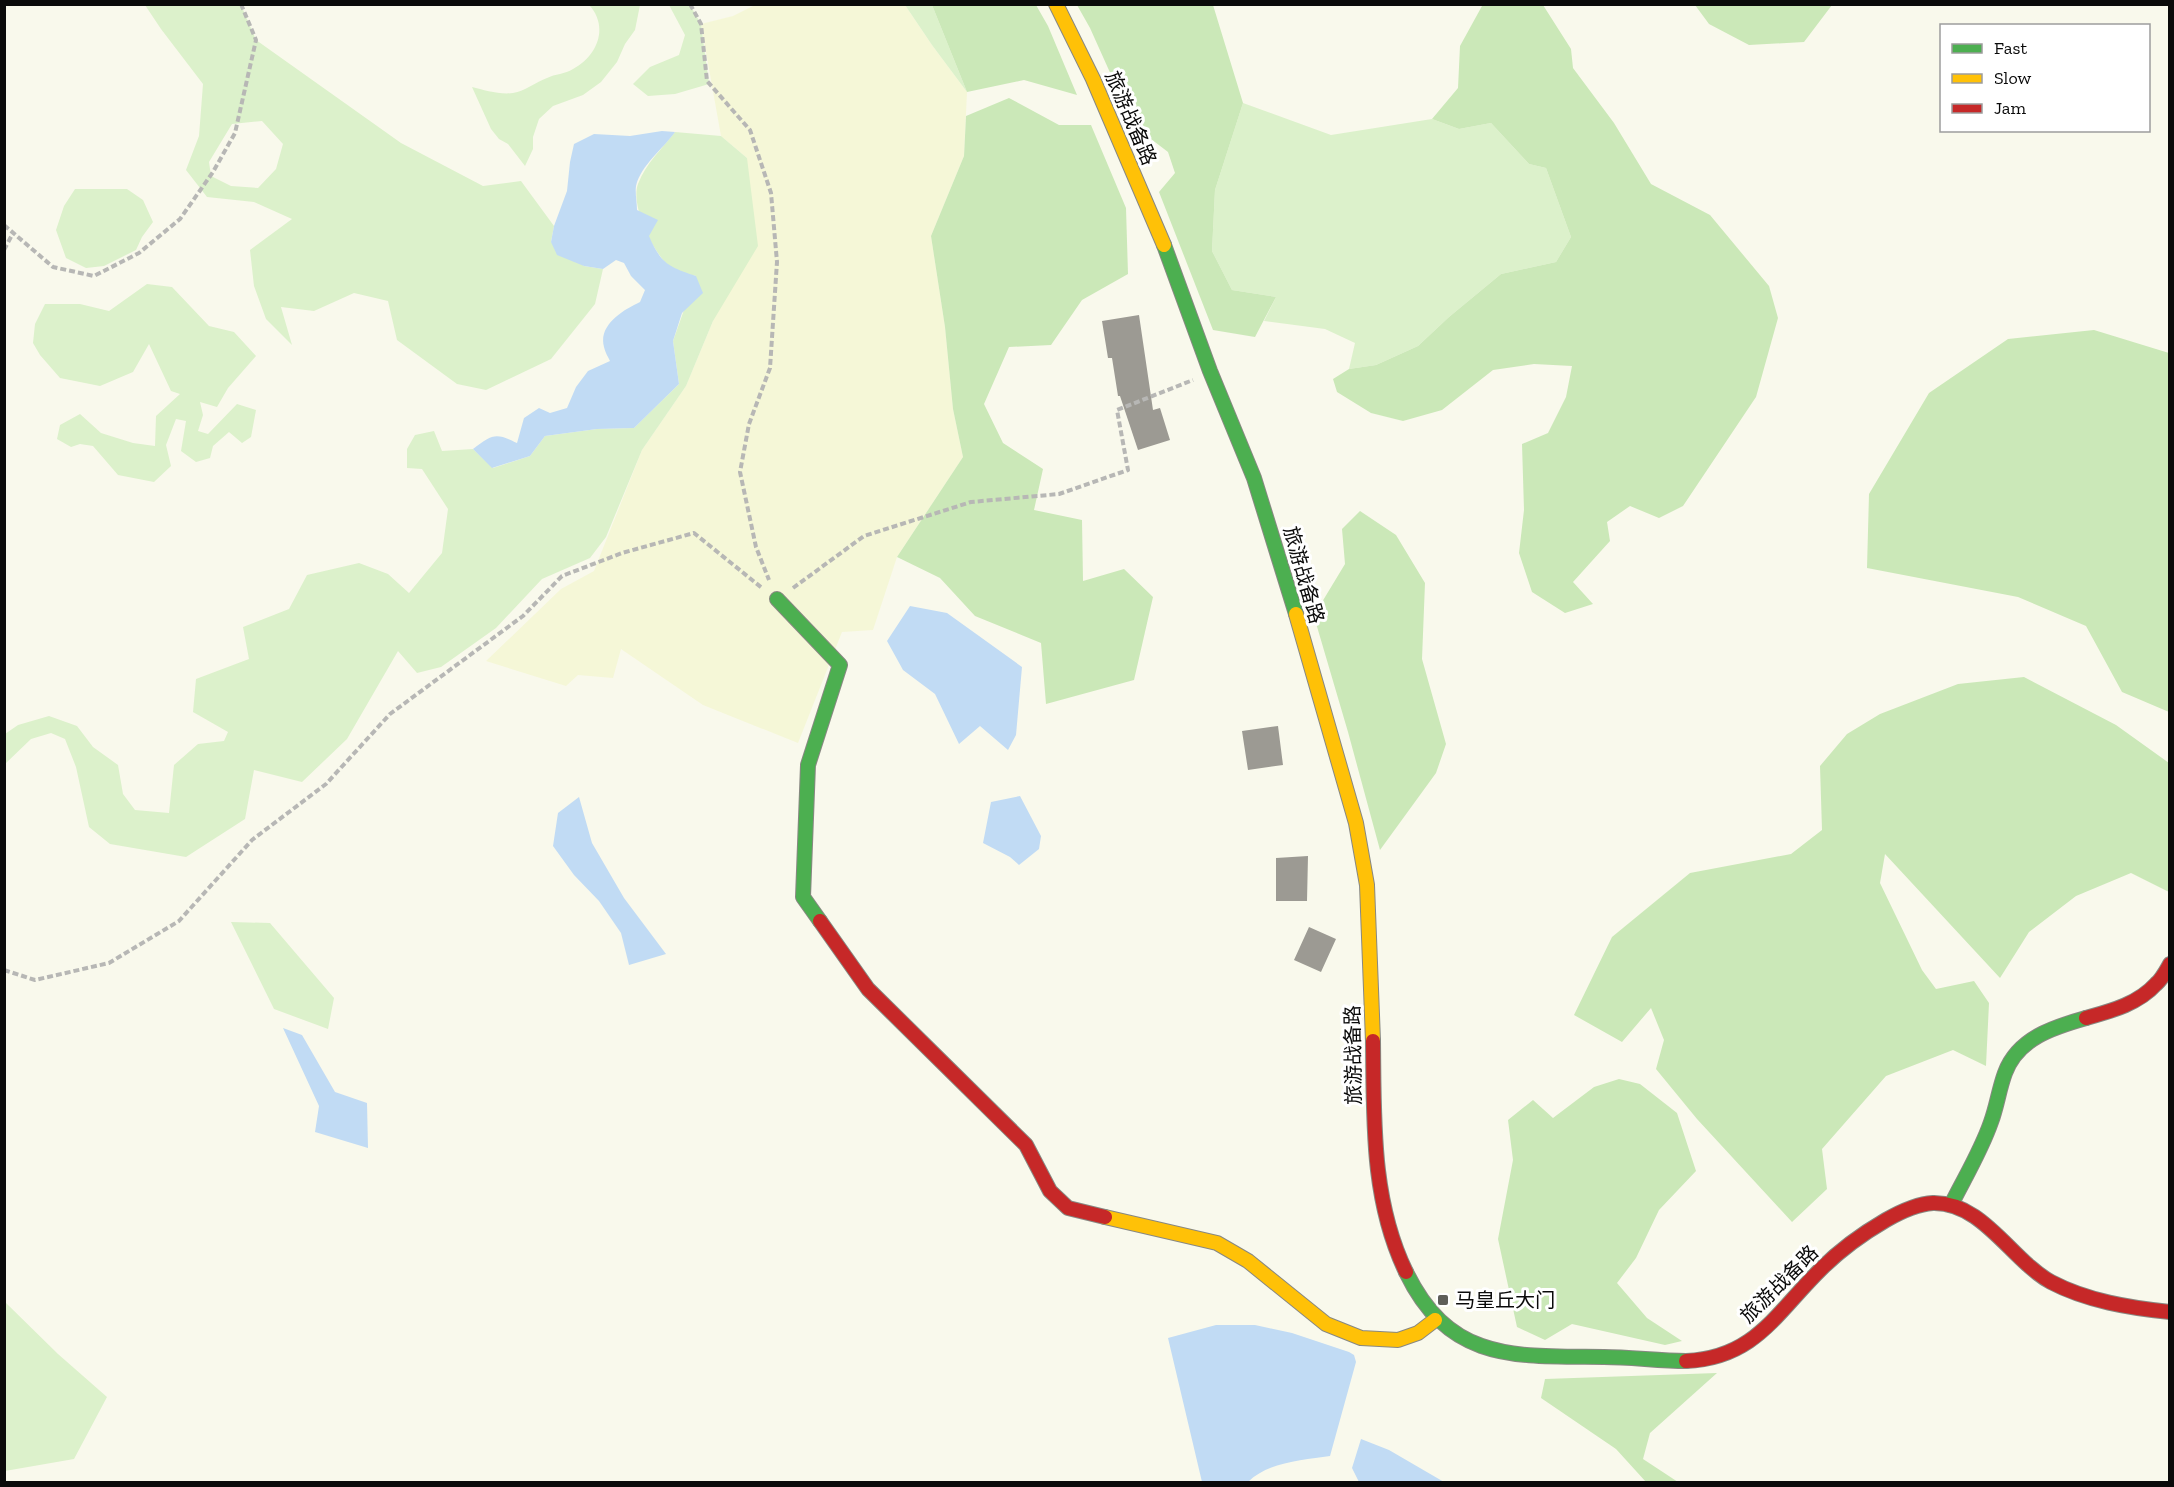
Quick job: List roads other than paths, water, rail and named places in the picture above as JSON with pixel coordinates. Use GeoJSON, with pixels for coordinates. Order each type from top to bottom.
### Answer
{"type":"FeatureCollection","features":[{"type":"Feature","properties":{"kind":"street","name":"旅游战备路"},"geometry":{"type":"LineString","coordinates":[[1056,4],[1073,34],[1145,199],[1210,373],[1237,433],[1260,496],[1360,841],[1365,868],[1372,996],[1374,1153],[1388,1222],[1399,1256],[1415,1292],[1435,1320],[1452,1332],[1490,1350],[1520,1356],[1621,1357],[1682,1361],[1708,1359],[1743,1346],[1760,1333],[1825,1265],[1868,1231],[1917,1206],[1933,1203],[1951,1205]]}},
{"type":"Feature","properties":{"kind":"street"},"geometry":{"type":"LineString","coordinates":[[777,599],[840,665],[808,765],[803,897],[868,989],[1026,1145],[1050,1191],[1068,1208],[1217,1243],[1248,1261],[1326,1324],[1361,1338],[1398,1340],[1418,1333],[1435,1320]]}},
{"type":"Feature","properties":{"kind":"street"},"geometry":{"type":"LineString","coordinates":[[2169,964],[2156,984],[2139,998],[2092,1018],[2063,1024],[2044,1032],[2015,1054],[2007,1068],[1999,1102],[1990,1125],[1951,1205],[1972,1216],[2052,1283],[2119,1305],[2169,1312]]}},
{"type":"Feature","properties":{"kind":"water"},"geometry":{"type":"Polygon","coordinates":[[[662,131],[675,132],[639,178],[636,186],[637,210],[658,220],[649,236],[662,259],[672,267],[696,276],[703,293],[682,313],[673,341],[679,384],[634,428],[597,429],[545,436],[530,456],[492,468],[473,449],[489,438],[498,436],[517,443],[524,418],[539,408],[550,413],[567,408],[576,387],[588,371],[610,361],[604,349],[603,339],[608,325],[626,309],[640,302],[645,290],[631,276],[624,263],[616,260],[603,269],[584,266],[557,255],[551,242],[554,226],[567,191],[574,144],[594,134],[630,136],[662,131]]]}},
{"type":"Feature","properties":{"kind":"water"},"geometry":{"type":"Polygon","coordinates":[[[910,606],[947,613],[1022,667],[1016,735],[1008,750],[980,726],[959,744],[935,694],[903,670],[887,641],[910,606]]]}},
{"type":"Feature","properties":{"kind":"water"},"geometry":{"type":"Polygon","coordinates":[[[1020,796],[1041,836],[1039,849],[1019,865],[1010,857],[983,843],[991,802],[1020,796]]]}},
{"type":"Feature","properties":{"kind":"water"},"geometry":{"type":"Polygon","coordinates":[[[579,797],[592,843],[624,898],[666,954],[629,965],[621,933],[599,901],[574,875],[553,846],[558,813],[579,797]]]}},
{"type":"Feature","properties":{"kind":"water"},"geometry":{"type":"Polygon","coordinates":[[[283,1028],[302,1035],[335,1092],[367,1103],[368,1148],[315,1132],[319,1106],[283,1028]]]}},
{"type":"Feature","properties":{"kind":"water"},"geometry":{"type":"Polygon","coordinates":[[[1216,1325],[1255,1325],[1292,1333],[1354,1355],[1356,1362],[1330,1456],[1276,1466],[1256,1475],[1248,1482],[1202,1482],[1168,1338],[1216,1325]]]}},
{"type":"Feature","properties":{"kind":"water"},"geometry":{"type":"Polygon","coordinates":[[[1361,1439],[1389,1450],[1444,1482],[1359,1482],[1352,1468],[1361,1439]]]}},
{"type":"Feature","properties":{"kind":"place","name":"马皇丘大门"},"geometry":{"type":"Point","coordinates":[1443,1300]}}]}
